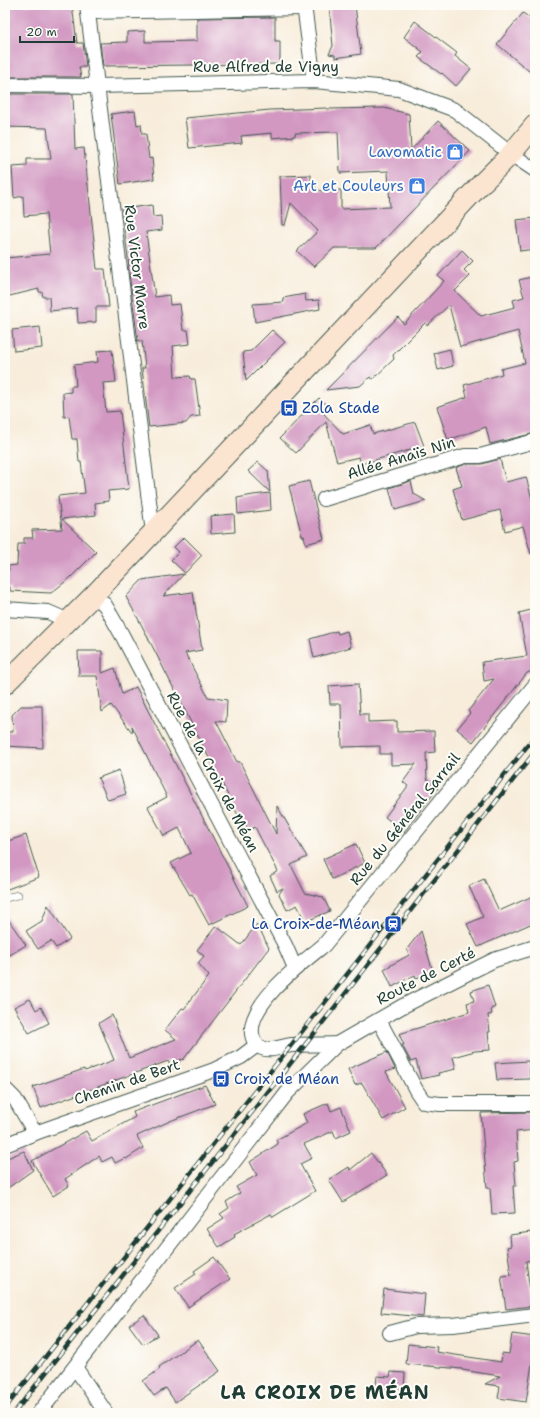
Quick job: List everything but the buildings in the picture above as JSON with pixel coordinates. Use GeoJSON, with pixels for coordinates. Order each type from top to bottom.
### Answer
{"type":"FeatureCollection","features":[{"type":"Feature","properties":{"kind":"main road"},"geometry":{"type":"LineString","coordinates":[[5,684],[69,621],[153,533],[475,190],[533,134]]}},
{"type":"Feature","properties":{"kind":"street"},"geometry":{"type":"LineString","coordinates":[[87,9],[304,6],[314,82]]}},
{"type":"Feature","properties":{"kind":"street","name":"Rue Victor Marre"},"geometry":{"type":"LineString","coordinates":[[87,9],[98,86],[153,533]]}},
{"type":"Feature","properties":{"kind":"street","name":"Rue Alfred de Vigny"},"geometry":{"type":"LineString","coordinates":[[5,85],[98,86],[314,82],[399,89],[455,110],[511,154],[535,170]]}},
{"type":"Feature","properties":{"kind":"street","name":"Allée Anaïs Nin"},"geometry":{"type":"LineString","coordinates":[[324,498],[465,456],[480,456],[535,441]]}},
{"type":"Feature","properties":{"kind":"street","name":"Rue de la Croix de Méan"},"geometry":{"type":"LineString","coordinates":[[94,595],[105,606],[122,635],[296,968]]}},
{"type":"Feature","properties":{"kind":"street"},"geometry":{"type":"LineString","coordinates":[[5,609],[48,612],[69,621]]}},
{"type":"Feature","properties":{"kind":"street","name":"Rue du Général Sarrail"},"geometry":{"type":"LineString","coordinates":[[257,1045],[252,1036],[252,1027],[256,1013],[274,989],[296,968],[324,945],[535,685]]}},
{"type":"Feature","properties":{"kind":"street","name":"Route de Certé"},"geometry":{"type":"LineString","coordinates":[[39,1413],[78,1371],[287,1093],[338,1044],[408,1003],[494,960],[535,947]]}},
{"type":"Feature","properties":{"kind":"street"},"geometry":{"type":"LineString","coordinates":[[379,1020],[416,1090],[424,1102],[440,1104],[535,1104]]}},
{"type":"Feature","properties":{"kind":"street"},"geometry":{"type":"LineString","coordinates":[[257,1045],[263,1049],[271,1049],[291,1045],[338,1044]]}},
{"type":"Feature","properties":{"kind":"street","name":"Chemin de Bert"},"geometry":{"type":"LineString","coordinates":[[5,1145],[214,1070],[241,1057],[257,1045]]}},
{"type":"Feature","properties":{"kind":"street"},"geometry":{"type":"LineString","coordinates":[[5,1089],[14,1099],[35,1133]]}},
{"type":"Feature","properties":{"kind":"street"},"geometry":{"type":"LineString","coordinates":[[390,1333],[416,1326],[453,1325],[535,1315]]}},
{"type":"Feature","properties":{"kind":"street"},"geometry":{"type":"LineString","coordinates":[[78,1371],[106,1413]]}},
{"type":"Feature","properties":{"kind":"lane"},"geometry":{"type":"LineString","coordinates":[[5,898],[18,895]]}},
{"type":"Feature","properties":{"kind":"railway"},"geometry":{"type":"LineString","coordinates":[[5,1408],[535,736]]}},
{"type":"Feature","properties":{"kind":"railway"},"geometry":{"type":"LineString","coordinates":[[14,1413],[535,752]]}},
{"type":"Feature","properties":{"kind":"place","name":"Lavomatic"},"geometry":{"type":"Point","coordinates":[455,152]}},
{"type":"Feature","properties":{"kind":"place","name":"Art et Couleurs"},"geometry":{"type":"Point","coordinates":[417,186]}},
{"type":"Feature","properties":{"kind":"place","name":"Zola Stade"},"geometry":{"type":"Point","coordinates":[289,408]}},
{"type":"Feature","properties":{"kind":"place","name":"La Croix-de-Méan"},"geometry":{"type":"Point","coordinates":[393,924]}},
{"type":"Feature","properties":{"kind":"place","name":"Croix de Méan"},"geometry":{"type":"Point","coordinates":[221,1079]}},
{"type":"Feature","properties":{"kind":"district","name":"LA CROIX DE MÉAN"},"geometry":{"type":"Point","coordinates":[325,1392]}}]}
